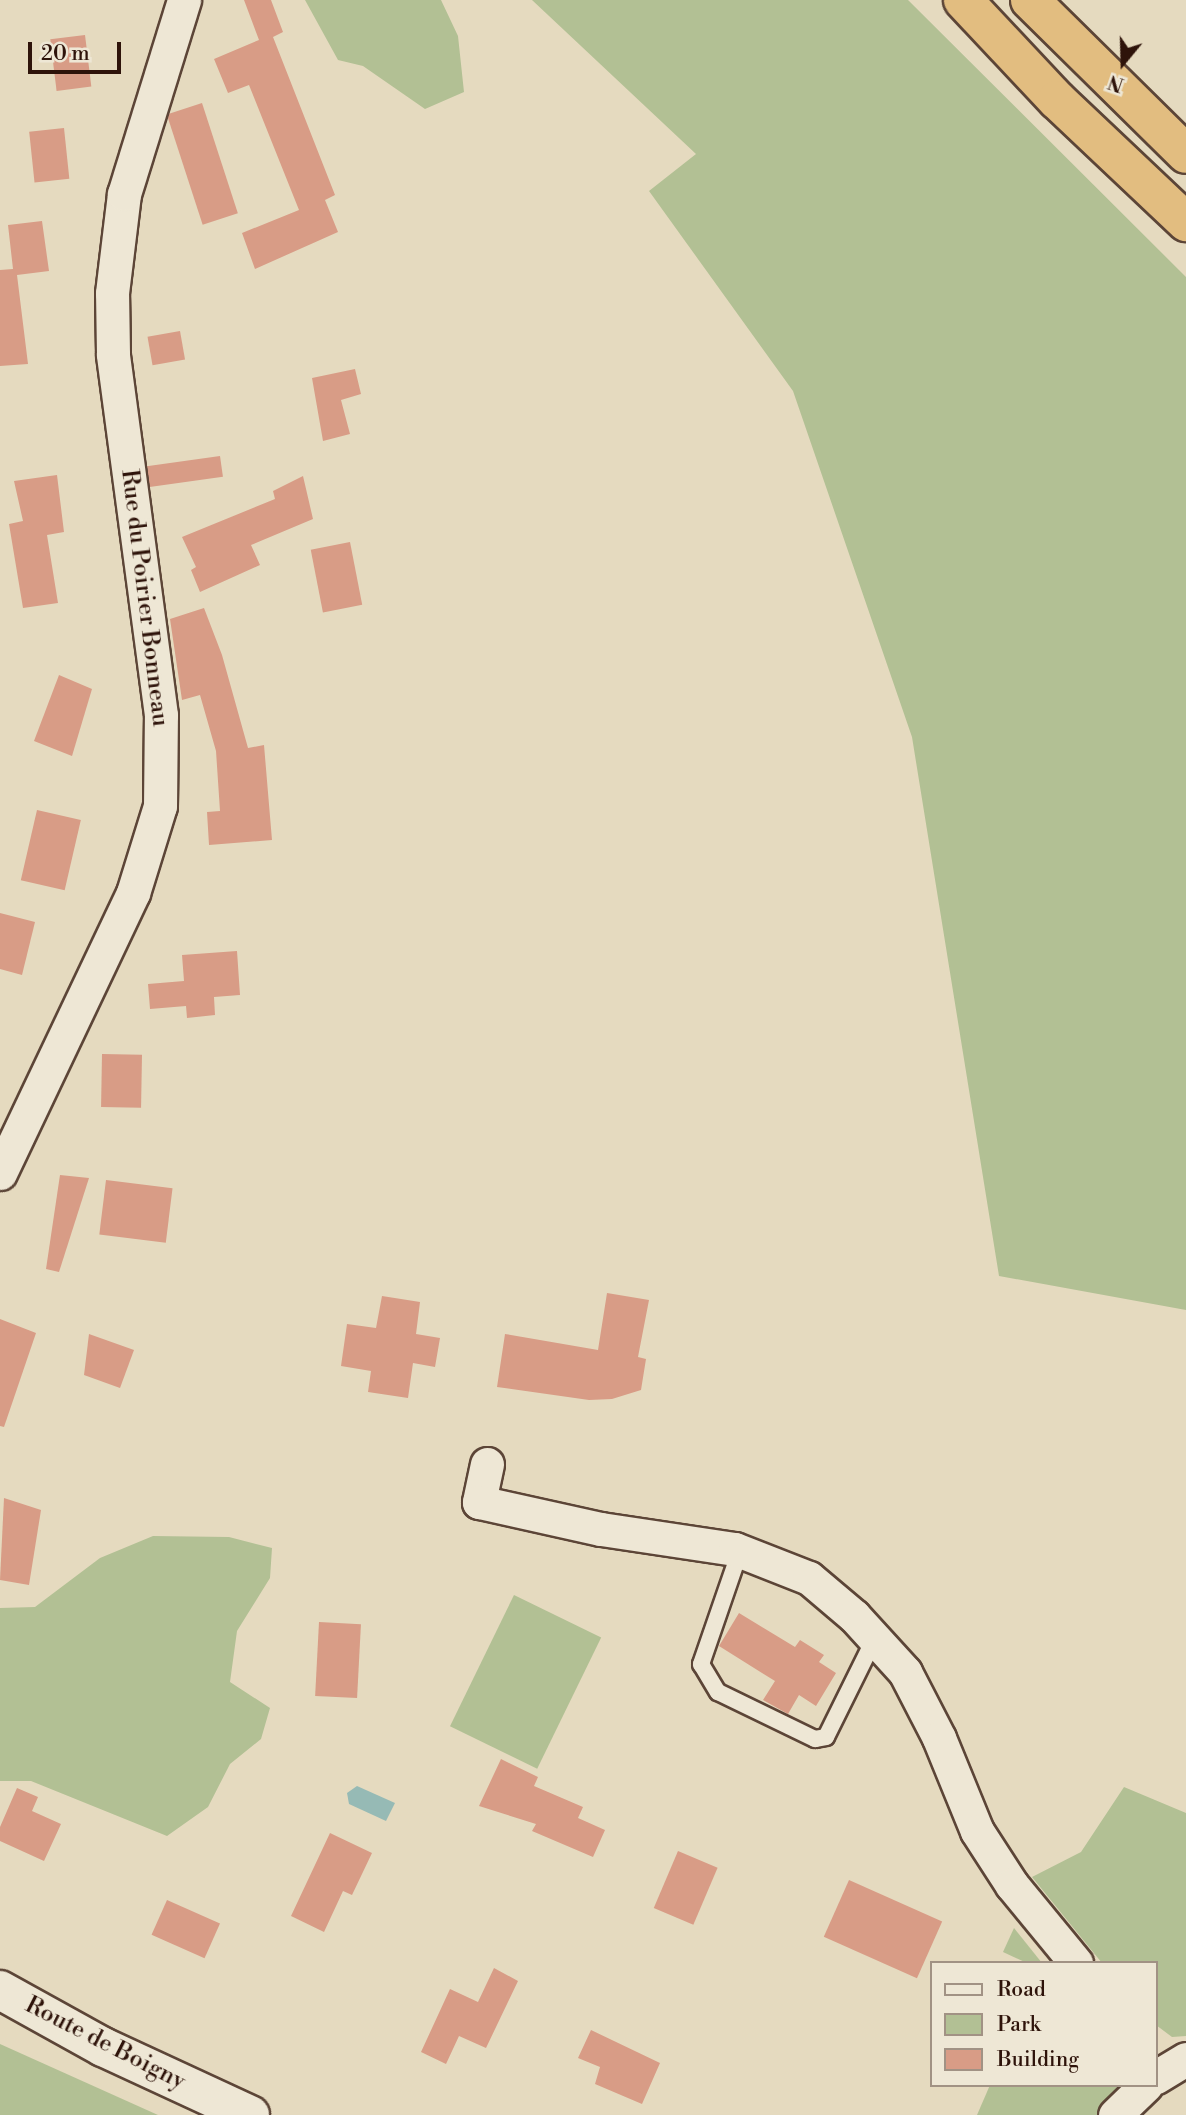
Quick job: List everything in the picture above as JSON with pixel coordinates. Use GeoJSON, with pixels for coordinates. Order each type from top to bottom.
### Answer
{"type":"FeatureCollection","features":[{"type":"Feature","properties":{"kind":"highway"},"geometry":{"type":"LineString","coordinates":[[964,0],[1057,100],[1186,222]]}},
{"type":"Feature","properties":{"kind":"highway"},"geometry":{"type":"LineString","coordinates":[[1030,0],[1186,154]]}},
{"type":"Feature","properties":{"kind":"street","name":"Rue du Poirier Bonneau"},"geometry":{"type":"LineString","coordinates":[[0,1173],[133,894],[160,806],[161,715],[113,354],[112,293],[124,194],[184,0]]}},
{"type":"Feature","properties":{"kind":"street"},"geometry":{"type":"LineString","coordinates":[[487,1464],[479,1503],[601,1529],[740,1551],[809,1578],[875,1638],[905,1672],[939,1738],[977,1831],[1012,1885],[1074,1961]]}},
{"type":"Feature","properties":{"kind":"street","name":"Route de Boigny"},"geometry":{"type":"LineString","coordinates":[[0,1990],[103,2047],[250,2115]]}},
{"type":"Feature","properties":{"kind":"street"},"geometry":{"type":"LineString","coordinates":[[1115,2115],[1144,2087]]}},
{"type":"Feature","properties":{"kind":"lane"},"geometry":{"type":"LineString","coordinates":[[740,1551],[701,1664],[718,1692],[815,1739],[826,1737],[875,1638]]}},
{"type":"Feature","properties":{"kind":"green space"},"geometry":{"type":"Polygon","coordinates":[[[305,0],[441,0],[458,36],[464,92],[425,109],[363,66],[338,60],[305,0]]]}},
{"type":"Feature","properties":{"kind":"green space"},"geometry":{"type":"Polygon","coordinates":[[[532,0],[908,0],[1186,277],[1186,1310],[999,1276],[912,737],[793,391],[649,191],[696,154],[532,0]]]}},
{"type":"Feature","properties":{"kind":"green space"},"geometry":{"type":"Polygon","coordinates":[[[153,1536],[229,1537],[272,1548],[270,1578],[237,1631],[230,1682],[270,1708],[261,1739],[230,1764],[208,1807],[167,1836],[31,1781],[0,1781],[0,1608],[35,1607],[100,1558],[153,1536]]]}},
{"type":"Feature","properties":{"kind":"green space"},"geometry":{"type":"Polygon","coordinates":[[[514,1595],[601,1638],[537,1769],[450,1726],[514,1595]]]}},
{"type":"Feature","properties":{"kind":"green space"},"geometry":{"type":"Polygon","coordinates":[[[1124,1787],[1186,1813],[1186,2036],[1172,2037],[1158,2026],[1158,1961],[1100,1961],[1032,1877],[1081,1852],[1124,1787]]]}},
{"type":"Feature","properties":{"kind":"green space"},"geometry":{"type":"Polygon","coordinates":[[[1014,1928],[1040,1961],[1023,1961],[1003,1952],[1014,1928]]]}},
{"type":"Feature","properties":{"kind":"green space"},"geometry":{"type":"Polygon","coordinates":[[[0,2044],[158,2115],[0,2115],[0,2044]]]}},
{"type":"Feature","properties":{"kind":"green space"},"geometry":{"type":"Polygon","coordinates":[[[989,2087],[1122,2087],[1101,2115],[977,2115],[989,2087]]]}},
{"type":"Feature","properties":{"kind":"water"},"geometry":{"type":"Polygon","coordinates":[[[357,1786],[395,1803],[386,1821],[349,1804],[347,1793],[357,1786]]]}},
{"type":"Feature","properties":{"kind":"building"},"geometry":{"type":"Polygon","coordinates":[[[244,0],[271,0],[283,32],[273,37],[335,195],[325,200],[338,232],[255,269],[242,233],[299,210],[249,85],[228,93],[214,59],[259,40],[244,0]]]}},
{"type":"Feature","properties":{"kind":"building"},"geometry":{"type":"Polygon","coordinates":[[[85,35],[91,87],[57,91],[50,39],[85,35]]]}},
{"type":"Feature","properties":{"kind":"building"},"geometry":{"type":"Polygon","coordinates":[[[202,103],[238,213],[203,225],[167,114],[202,103]]]}},
{"type":"Feature","properties":{"kind":"building"},"geometry":{"type":"Polygon","coordinates":[[[64,128],[69,179],[35,182],[29,132],[64,128]]]}},
{"type":"Feature","properties":{"kind":"building"},"geometry":{"type":"Polygon","coordinates":[[[42,221],[49,271],[17,275],[28,364],[0,366],[0,270],[13,269],[8,225],[42,221]]]}},
{"type":"Feature","properties":{"kind":"building"},"geometry":{"type":"Polygon","coordinates":[[[180,331],[185,360],[153,365],[148,337],[180,331]]]}},
{"type":"Feature","properties":{"kind":"building"},"geometry":{"type":"Polygon","coordinates":[[[355,369],[361,394],[341,400],[350,434],[323,441],[312,378],[355,369]]]}},
{"type":"Feature","properties":{"kind":"building"},"geometry":{"type":"Polygon","coordinates":[[[220,456],[223,477],[150,487],[147,466],[220,456]]]}},
{"type":"Feature","properties":{"kind":"building"},"geometry":{"type":"Polygon","coordinates":[[[57,475],[64,532],[47,535],[58,603],[23,608],[9,524],[23,521],[14,481],[57,475]]]}},
{"type":"Feature","properties":{"kind":"building"},"geometry":{"type":"Polygon","coordinates":[[[303,476],[313,519],[251,545],[260,565],[200,592],[191,570],[196,567],[182,537],[275,499],[273,491],[303,476]]]}},
{"type":"Feature","properties":{"kind":"building"},"geometry":{"type":"Polygon","coordinates":[[[350,542],[362,605],[323,612],[311,550],[350,542]]]}},
{"type":"Feature","properties":{"kind":"building"},"geometry":{"type":"Polygon","coordinates":[[[204,608],[222,655],[248,748],[264,745],[272,840],[209,845],[207,812],[220,811],[216,751],[200,695],[182,700],[170,619],[204,608]]]}},
{"type":"Feature","properties":{"kind":"building"},"geometry":{"type":"Polygon","coordinates":[[[59,675],[92,689],[72,756],[34,741],[59,675]]]}},
{"type":"Feature","properties":{"kind":"building"},"geometry":{"type":"Polygon","coordinates":[[[37,810],[81,820],[65,890],[21,880],[37,810]]]}},
{"type":"Feature","properties":{"kind":"building"},"geometry":{"type":"Polygon","coordinates":[[[0,913],[35,922],[22,975],[0,969],[0,913]]]}},
{"type":"Feature","properties":{"kind":"building"},"geometry":{"type":"Polygon","coordinates":[[[237,951],[240,995],[214,997],[215,1015],[187,1018],[186,1006],[150,1009],[148,984],[184,981],[182,955],[237,951]]]}},
{"type":"Feature","properties":{"kind":"building"},"geometry":{"type":"Polygon","coordinates":[[[102,1054],[142,1055],[141,1108],[101,1107],[102,1054]]]}},
{"type":"Feature","properties":{"kind":"building"},"geometry":{"type":"Polygon","coordinates":[[[60,1175],[89,1178],[59,1272],[46,1269],[60,1175]]]}},
{"type":"Feature","properties":{"kind":"building"},"geometry":{"type":"Polygon","coordinates":[[[106,1180],[173,1188],[166,1243],[99,1235],[106,1180]]]}},
{"type":"Feature","properties":{"kind":"building"},"geometry":{"type":"Polygon","coordinates":[[[607,1293],[649,1300],[638,1357],[646,1359],[641,1390],[612,1399],[589,1400],[497,1387],[505,1334],[598,1350],[607,1293]]]}},
{"type":"Feature","properties":{"kind":"building"},"geometry":{"type":"Polygon","coordinates":[[[382,1296],[420,1302],[416,1334],[440,1338],[435,1367],[413,1363],[408,1398],[368,1392],[371,1371],[341,1366],[347,1324],[376,1328],[382,1296]]]}},
{"type":"Feature","properties":{"kind":"building"},"geometry":{"type":"Polygon","coordinates":[[[0,1319],[36,1333],[4,1427],[0,1426],[0,1319]]]}},
{"type":"Feature","properties":{"kind":"building"},"geometry":{"type":"Polygon","coordinates":[[[89,1334],[134,1350],[120,1388],[84,1375],[89,1334]]]}},
{"type":"Feature","properties":{"kind":"building"},"geometry":{"type":"Polygon","coordinates":[[[4,1498],[41,1510],[29,1585],[0,1580],[4,1498]]]}},
{"type":"Feature","properties":{"kind":"building"},"geometry":{"type":"Polygon","coordinates":[[[739,1613],[795,1647],[800,1640],[824,1655],[819,1662],[836,1673],[816,1706],[799,1695],[788,1714],[763,1700],[775,1681],[719,1646],[739,1613]]]}},
{"type":"Feature","properties":{"kind":"building"},"geometry":{"type":"Polygon","coordinates":[[[319,1622],[361,1624],[357,1698],[315,1696],[319,1622]]]}},
{"type":"Feature","properties":{"kind":"building"},"geometry":{"type":"Polygon","coordinates":[[[501,1759],[538,1777],[534,1786],[583,1807],[578,1818],[605,1830],[593,1857],[532,1831],[536,1824],[479,1806],[501,1759]]]}},
{"type":"Feature","properties":{"kind":"building"},"geometry":{"type":"Polygon","coordinates":[[[17,1788],[38,1797],[32,1811],[61,1824],[44,1861],[0,1841],[0,1827],[17,1788]]]}},
{"type":"Feature","properties":{"kind":"building"},"geometry":{"type":"Polygon","coordinates":[[[330,1833],[372,1853],[352,1895],[343,1891],[324,1932],[291,1916],[330,1833]]]}},
{"type":"Feature","properties":{"kind":"building"},"geometry":{"type":"Polygon","coordinates":[[[678,1851],[718,1868],[693,1925],[654,1908],[678,1851]]]}},
{"type":"Feature","properties":{"kind":"building"},"geometry":{"type":"Polygon","coordinates":[[[849,1880],[942,1921],[917,1978],[824,1937],[849,1880]]]}},
{"type":"Feature","properties":{"kind":"building"},"geometry":{"type":"Polygon","coordinates":[[[167,1900],[220,1924],[205,1958],[152,1935],[167,1900]]]}},
{"type":"Feature","properties":{"kind":"building"},"geometry":{"type":"Polygon","coordinates":[[[494,1968],[518,1981],[486,2048],[459,2036],[446,2064],[421,2052],[450,1989],[478,2002],[494,1968]]]}},
{"type":"Feature","properties":{"kind":"building"},"geometry":{"type":"Polygon","coordinates":[[[591,2030],[660,2063],[642,2104],[595,2084],[600,2067],[578,2058],[591,2030]]]}}]}
